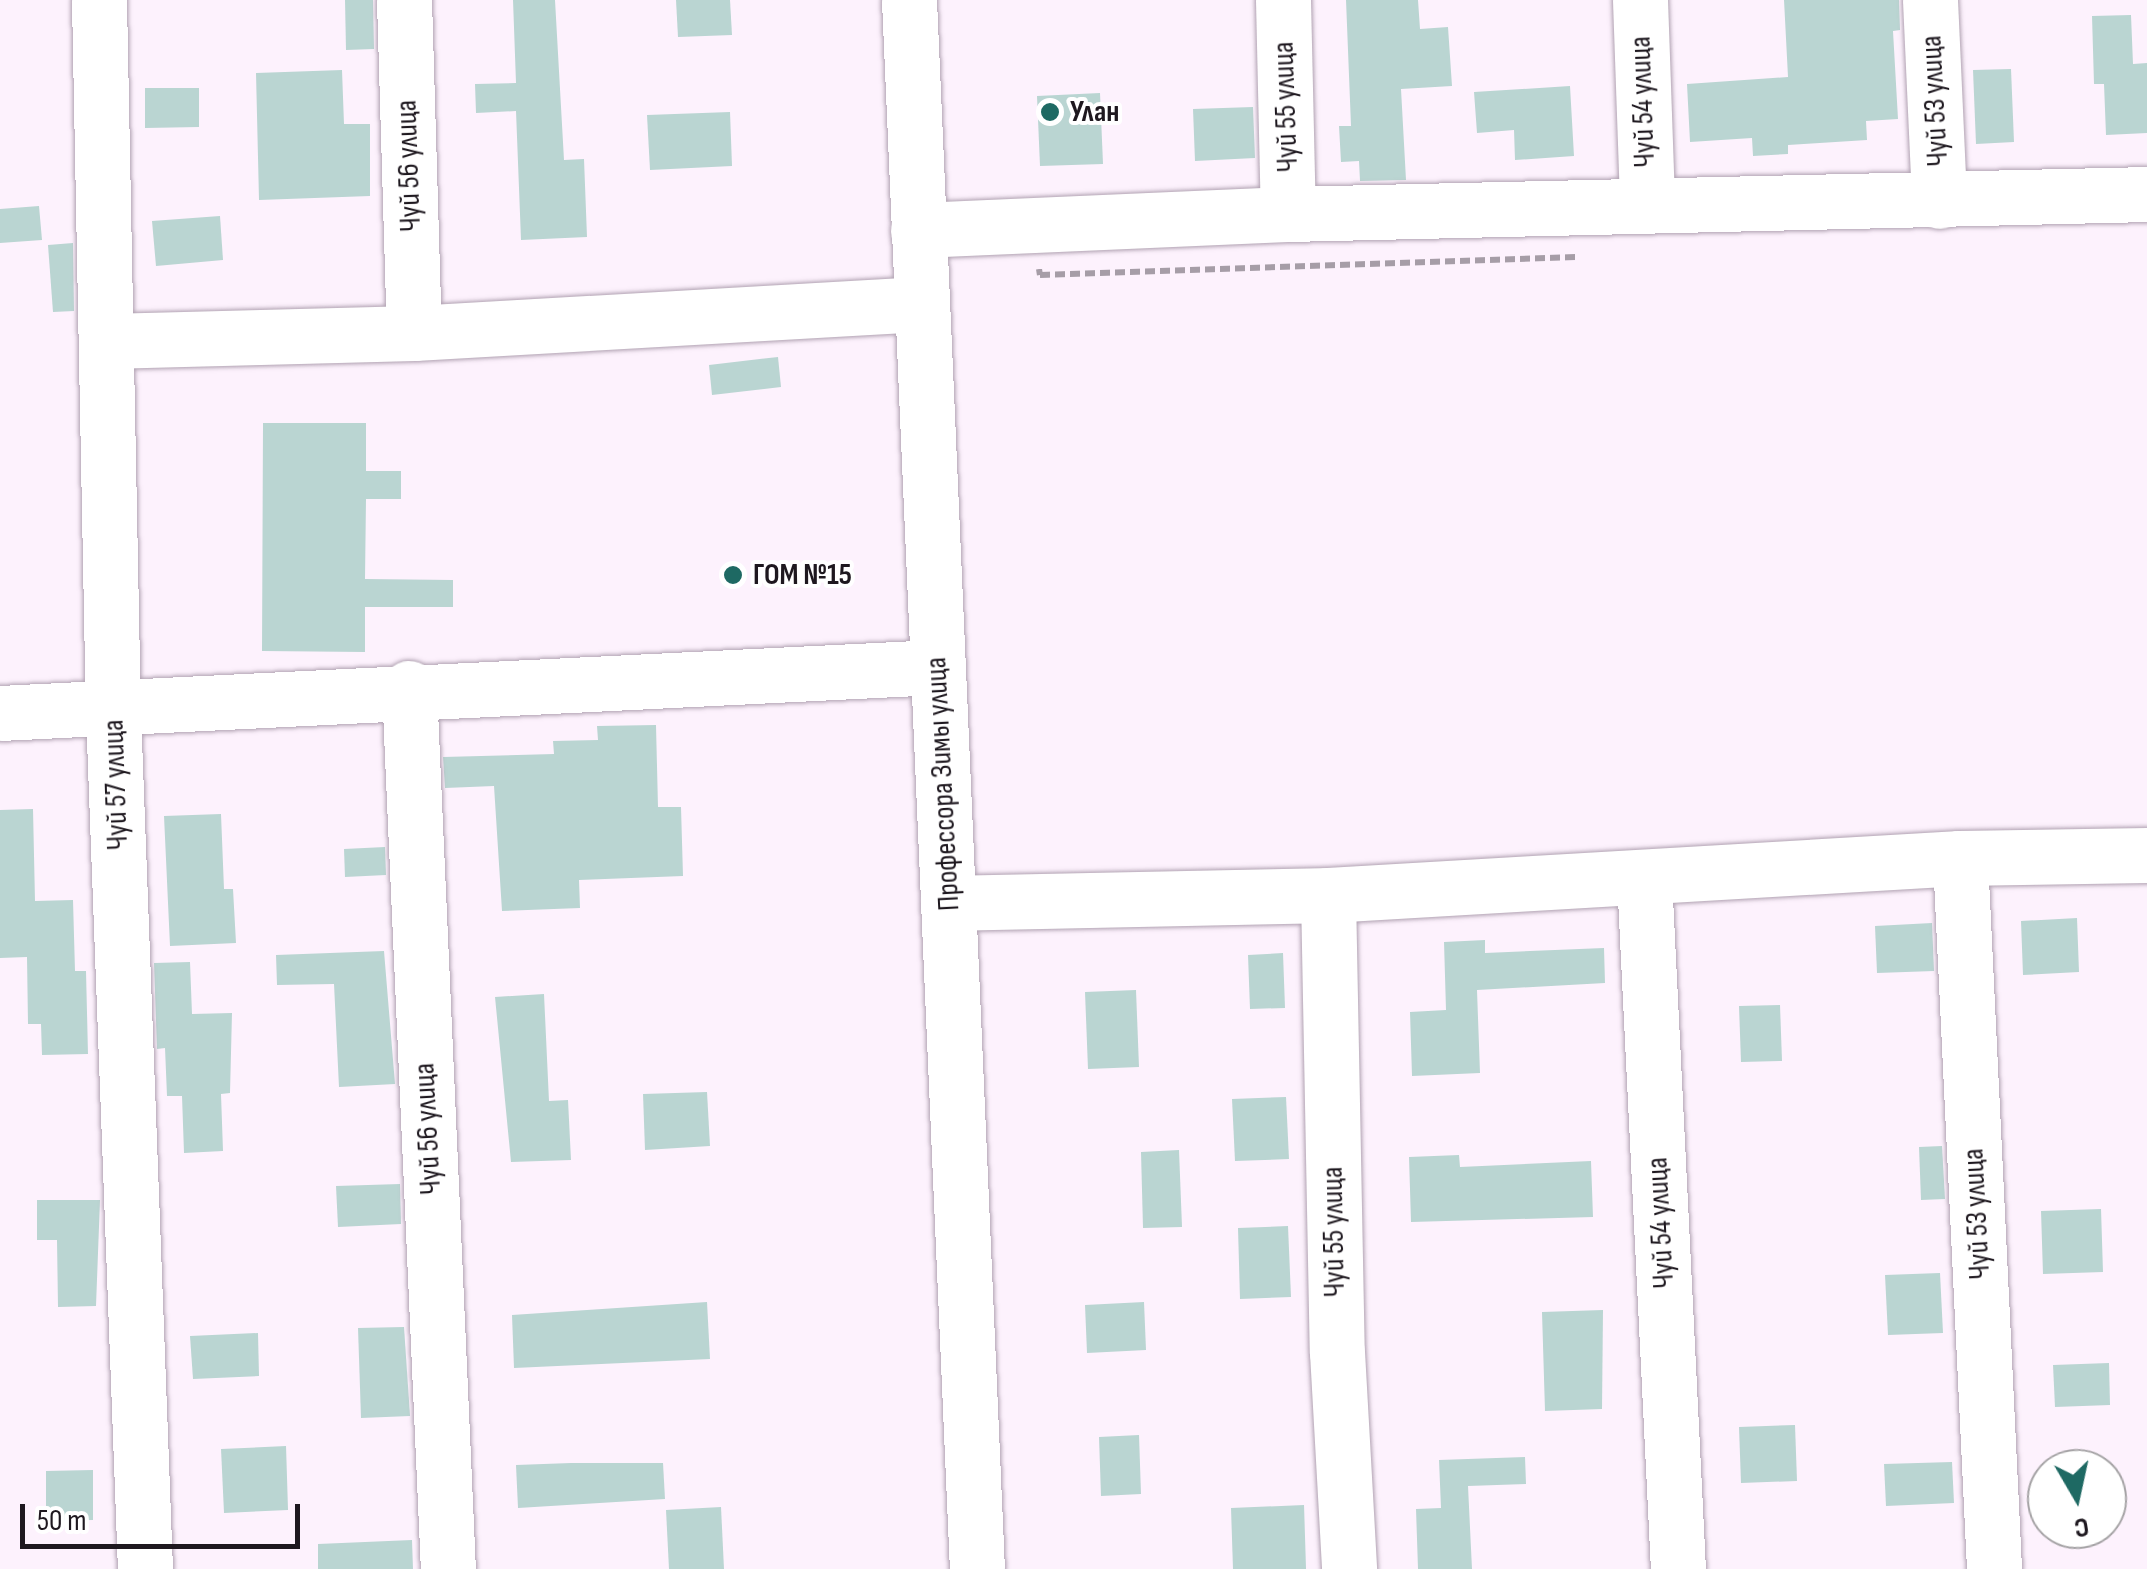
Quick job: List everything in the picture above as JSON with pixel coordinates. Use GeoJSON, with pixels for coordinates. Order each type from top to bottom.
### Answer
{"type":"FeatureCollection","features":[{"type":"Feature","properties":{"kind":"street","name":"Чуй 57 улица"},"geometry":{"type":"LineString","coordinates":[[98,0],[113,713],[145,1569]]}},
{"type":"Feature","properties":{"kind":"street","name":"Чуй 56 улица"},"geometry":{"type":"LineString","coordinates":[[404,0],[414,333]]}},
{"type":"Feature","properties":{"kind":"street","name":"Профессора Зимы улица"},"geometry":{"type":"LineString","coordinates":[[910,0],[976,1569]]}},
{"type":"Feature","properties":{"kind":"street","name":"Чуй 55 улица"},"geometry":{"type":"LineString","coordinates":[[1283,0],[1288,214]]}},
{"type":"Feature","properties":{"kind":"street","name":"Чуй 54 улица"},"geometry":{"type":"LineString","coordinates":[[1640,0],[1647,204]]}},
{"type":"Feature","properties":{"kind":"street","name":"Чуй 53 улица"},"geometry":{"type":"LineString","coordinates":[[1930,0],[1940,201]]}},
{"type":"Feature","properties":{"kind":"street"},"geometry":{"type":"LineString","coordinates":[[918,230],[1288,214],[2147,194]]}},
{"type":"Feature","properties":{"kind":"street"},"geometry":{"type":"LineString","coordinates":[[106,341],[414,333],[921,304]]}},
{"type":"Feature","properties":{"kind":"street"},"geometry":{"type":"LineString","coordinates":[[0,714],[113,713],[409,688],[938,667]]}},
{"type":"Feature","properties":{"kind":"street","name":"Чуй 56 улица"},"geometry":{"type":"LineString","coordinates":[[409,688],[448,1569]]}},
{"type":"Feature","properties":{"kind":"street"},"geometry":{"type":"LineString","coordinates":[[948,904],[1328,896],[1960,858],[2147,855]]}},
{"type":"Feature","properties":{"kind":"street","name":"Чуй 53 улица"},"geometry":{"type":"LineString","coordinates":[[1960,858],[1994,1569]]}},
{"type":"Feature","properties":{"kind":"street","name":"Чуй 54 улица"},"geometry":{"type":"LineString","coordinates":[[1644,877],[1678,1569]]}},
{"type":"Feature","properties":{"kind":"street","name":"Чуй 55 улица"},"geometry":{"type":"LineString","coordinates":[[1328,896],[1337,1352],[1349,1569]]}},
{"type":"Feature","properties":{"kind":"building"},"geometry":{"type":"Polygon","coordinates":[[[345,0],[373,0],[374,49],[346,50],[345,0]]]}},
{"type":"Feature","properties":{"kind":"building"},"geometry":{"type":"Polygon","coordinates":[[[513,0],[555,0],[564,160],[584,159],[587,237],[521,240],[516,111],[476,113],[475,84],[516,83],[513,0]]]}},
{"type":"Feature","properties":{"kind":"building"},"geometry":{"type":"Polygon","coordinates":[[[676,0],[730,0],[732,35],[678,37],[676,0]]]}},
{"type":"Feature","properties":{"kind":"building"},"geometry":{"type":"Polygon","coordinates":[[[1346,0],[1418,0],[1420,29],[1448,27],[1452,86],[1401,89],[1406,180],[1360,181],[1359,161],[1341,162],[1339,126],[1351,126],[1346,0]]]}},
{"type":"Feature","properties":{"kind":"building"},"geometry":{"type":"Polygon","coordinates":[[[1784,0],[1899,0],[1900,30],[1893,31],[1898,119],[1866,121],[1867,140],[1788,145],[1788,154],[1753,156],[1752,138],[1690,142],[1687,84],[1788,77],[1784,0]]]}},
{"type":"Feature","properties":{"kind":"building"},"geometry":{"type":"Polygon","coordinates":[[[2131,15],[2133,64],[2147,63],[2147,133],[2106,135],[2104,84],[2094,84],[2092,16],[2131,15]]]}},
{"type":"Feature","properties":{"kind":"building"},"geometry":{"type":"Polygon","coordinates":[[[2011,69],[2014,142],[1976,144],[1973,70],[2011,69]]]}},
{"type":"Feature","properties":{"kind":"building"},"geometry":{"type":"Polygon","coordinates":[[[342,70],[344,124],[370,124],[370,196],[259,200],[256,73],[342,70]]]}},
{"type":"Feature","properties":{"kind":"building"},"geometry":{"type":"Polygon","coordinates":[[[1570,86],[1574,156],[1515,160],[1514,130],[1477,133],[1474,92],[1570,86]]]}},
{"type":"Feature","properties":{"kind":"building"},"geometry":{"type":"Polygon","coordinates":[[[145,88],[199,88],[199,127],[145,128],[145,88]]]}},
{"type":"Feature","properties":{"kind":"building"},"geometry":{"type":"Polygon","coordinates":[[[1100,93],[1103,164],[1040,166],[1037,96],[1100,93]]]}},
{"type":"Feature","properties":{"kind":"building"},"geometry":{"type":"Polygon","coordinates":[[[1253,107],[1255,158],[1195,161],[1193,109],[1253,107]]]}},
{"type":"Feature","properties":{"kind":"building"},"geometry":{"type":"Polygon","coordinates":[[[730,112],[732,166],[650,170],[647,115],[730,112]]]}},
{"type":"Feature","properties":{"kind":"building"},"geometry":{"type":"Polygon","coordinates":[[[39,206],[42,240],[0,243],[0,209],[39,206]]]}},
{"type":"Feature","properties":{"kind":"building"},"geometry":{"type":"Polygon","coordinates":[[[220,216],[223,260],[156,266],[152,221],[220,216]]]}},
{"type":"Feature","properties":{"kind":"building"},"geometry":{"type":"Polygon","coordinates":[[[73,243],[74,311],[53,312],[48,245],[73,243]]]}},
{"type":"Feature","properties":{"kind":"building"},"geometry":{"type":"Polygon","coordinates":[[[778,357],[781,387],[712,395],[709,365],[778,357]]]}},
{"type":"Feature","properties":{"kind":"building"},"geometry":{"type":"Polygon","coordinates":[[[263,423],[366,423],[366,471],[401,471],[401,499],[366,499],[365,579],[453,580],[453,607],[365,607],[365,652],[262,651],[263,423]]]}},
{"type":"Feature","properties":{"kind":"building"},"geometry":{"type":"Polygon","coordinates":[[[656,725],[658,807],[681,807],[683,876],[579,880],[580,908],[502,911],[494,786],[445,788],[443,757],[554,754],[553,741],[598,740],[597,726],[656,725]]]}},
{"type":"Feature","properties":{"kind":"building"},"geometry":{"type":"Polygon","coordinates":[[[33,809],[35,901],[73,900],[75,971],[86,971],[88,1054],[42,1055],[41,1024],[28,1024],[27,957],[0,958],[0,810],[33,809]]]}},
{"type":"Feature","properties":{"kind":"building"},"geometry":{"type":"Polygon","coordinates":[[[221,814],[224,889],[233,889],[236,943],[170,946],[164,816],[221,814]]]}},
{"type":"Feature","properties":{"kind":"building"},"geometry":{"type":"Polygon","coordinates":[[[385,847],[386,875],[345,877],[344,849],[385,847]]]}},
{"type":"Feature","properties":{"kind":"building"},"geometry":{"type":"Polygon","coordinates":[[[2077,918],[2079,972],[2023,975],[2021,921],[2077,918]]]}},
{"type":"Feature","properties":{"kind":"building"},"geometry":{"type":"Polygon","coordinates":[[[1932,923],[1934,971],[1877,973],[1875,926],[1932,923]]]}},
{"type":"Feature","properties":{"kind":"building"},"geometry":{"type":"Polygon","coordinates":[[[1485,940],[1485,953],[1604,948],[1605,983],[1477,990],[1480,1073],[1412,1076],[1410,1012],[1446,1010],[1444,942],[1485,940]]]}},
{"type":"Feature","properties":{"kind":"building"},"geometry":{"type":"Polygon","coordinates":[[[384,951],[395,1084],[339,1087],[334,984],[277,985],[276,955],[384,951]]]}},
{"type":"Feature","properties":{"kind":"building"},"geometry":{"type":"Polygon","coordinates":[[[1283,953],[1285,1008],[1250,1009],[1248,955],[1283,953]]]}},
{"type":"Feature","properties":{"kind":"building"},"geometry":{"type":"Polygon","coordinates":[[[190,962],[192,1014],[232,1013],[230,1093],[221,1094],[223,1151],[184,1153],[182,1096],[167,1096],[165,1048],[157,1049],[154,963],[190,962]]]}},
{"type":"Feature","properties":{"kind":"building"},"geometry":{"type":"Polygon","coordinates":[[[1136,990],[1139,1067],[1088,1069],[1085,992],[1136,990]]]}},
{"type":"Feature","properties":{"kind":"building"},"geometry":{"type":"Polygon","coordinates":[[[544,994],[549,1101],[568,1100],[571,1160],[511,1162],[495,997],[544,994]]]}},
{"type":"Feature","properties":{"kind":"building"},"geometry":{"type":"Polygon","coordinates":[[[1780,1005],[1782,1061],[1741,1062],[1739,1006],[1780,1005]]]}},
{"type":"Feature","properties":{"kind":"building"},"geometry":{"type":"Polygon","coordinates":[[[707,1092],[710,1146],[645,1150],[643,1094],[707,1092]]]}},
{"type":"Feature","properties":{"kind":"building"},"geometry":{"type":"Polygon","coordinates":[[[1286,1097],[1289,1159],[1235,1161],[1232,1099],[1286,1097]]]}},
{"type":"Feature","properties":{"kind":"building"},"geometry":{"type":"Polygon","coordinates":[[[1942,1146],[1945,1199],[1921,1200],[1919,1147],[1942,1146]]]}},
{"type":"Feature","properties":{"kind":"building"},"geometry":{"type":"Polygon","coordinates":[[[1179,1150],[1182,1227],[1143,1228],[1141,1152],[1179,1150]]]}},
{"type":"Feature","properties":{"kind":"building"},"geometry":{"type":"Polygon","coordinates":[[[1459,1155],[1460,1167],[1591,1161],[1593,1217],[1411,1222],[1409,1157],[1459,1155]]]}},
{"type":"Feature","properties":{"kind":"building"},"geometry":{"type":"Polygon","coordinates":[[[400,1184],[401,1224],[338,1227],[336,1186],[400,1184]]]}},
{"type":"Feature","properties":{"kind":"building"},"geometry":{"type":"Polygon","coordinates":[[[37,1200],[100,1200],[96,1306],[58,1307],[57,1240],[37,1240],[37,1200]]]}},
{"type":"Feature","properties":{"kind":"building"},"geometry":{"type":"Polygon","coordinates":[[[2101,1209],[2103,1272],[2043,1274],[2041,1211],[2101,1209]]]}},
{"type":"Feature","properties":{"kind":"building"},"geometry":{"type":"Polygon","coordinates":[[[1288,1226],[1291,1297],[1240,1299],[1238,1228],[1288,1226]]]}},
{"type":"Feature","properties":{"kind":"building"},"geometry":{"type":"Polygon","coordinates":[[[1940,1273],[1943,1333],[1888,1335],[1885,1275],[1940,1273]]]}},
{"type":"Feature","properties":{"kind":"building"},"geometry":{"type":"Polygon","coordinates":[[[707,1302],[710,1359],[514,1368],[512,1315],[707,1302]]]}},
{"type":"Feature","properties":{"kind":"building"},"geometry":{"type":"Polygon","coordinates":[[[1144,1302],[1146,1350],[1087,1353],[1085,1305],[1144,1302]]]}},
{"type":"Feature","properties":{"kind":"building"},"geometry":{"type":"Polygon","coordinates":[[[1603,1310],[1602,1409],[1545,1411],[1542,1312],[1603,1310]]]}},
{"type":"Feature","properties":{"kind":"building"},"geometry":{"type":"Polygon","coordinates":[[[404,1327],[410,1416],[361,1418],[358,1328],[404,1327]]]}},
{"type":"Feature","properties":{"kind":"building"},"geometry":{"type":"Polygon","coordinates":[[[258,1333],[259,1376],[193,1379],[190,1336],[258,1333]]]}},
{"type":"Feature","properties":{"kind":"building"},"geometry":{"type":"Polygon","coordinates":[[[2109,1363],[2110,1405],[2055,1407],[2053,1365],[2109,1363]]]}},
{"type":"Feature","properties":{"kind":"building"},"geometry":{"type":"Polygon","coordinates":[[[1795,1425],[1797,1481],[1741,1483],[1739,1427],[1795,1425]]]}},
{"type":"Feature","properties":{"kind":"building"},"geometry":{"type":"Polygon","coordinates":[[[1139,1435],[1141,1494],[1101,1496],[1099,1437],[1139,1435]]]}},
{"type":"Feature","properties":{"kind":"building"},"geometry":{"type":"Polygon","coordinates":[[[286,1446],[288,1510],[224,1513],[221,1449],[286,1446]]]}},
{"type":"Feature","properties":{"kind":"building"},"geometry":{"type":"Polygon","coordinates":[[[1525,1457],[1526,1484],[1468,1486],[1472,1569],[1418,1569],[1416,1509],[1441,1508],[1439,1460],[1525,1457]]]}},
{"type":"Feature","properties":{"kind":"building"},"geometry":{"type":"Polygon","coordinates":[[[1952,1462],[1954,1503],[1886,1506],[1884,1464],[1952,1462]]]}},
{"type":"Feature","properties":{"kind":"building"},"geometry":{"type":"Polygon","coordinates":[[[663,1463],[665,1499],[518,1508],[516,1465],[663,1463]]]}},
{"type":"Feature","properties":{"kind":"building"},"geometry":{"type":"Polygon","coordinates":[[[93,1470],[93,1520],[46,1521],[46,1471],[93,1470]]]}},
{"type":"Feature","properties":{"kind":"building"},"geometry":{"type":"Polygon","coordinates":[[[1304,1505],[1306,1569],[1233,1569],[1231,1508],[1304,1505]]]}},
{"type":"Feature","properties":{"kind":"building"},"geometry":{"type":"Polygon","coordinates":[[[721,1507],[724,1569],[669,1569],[666,1510],[721,1507]]]}},
{"type":"Feature","properties":{"kind":"building"},"geometry":{"type":"Polygon","coordinates":[[[412,1540],[413,1569],[318,1569],[318,1544],[412,1540]]]}},
{"type":"Feature","properties":{"kind":"place","name":"Улан"},"geometry":{"type":"Point","coordinates":[1050,112]}},
{"type":"Feature","properties":{"kind":"place","name":"ГОМ №15"},"geometry":{"type":"Point","coordinates":[733,575]}}]}
